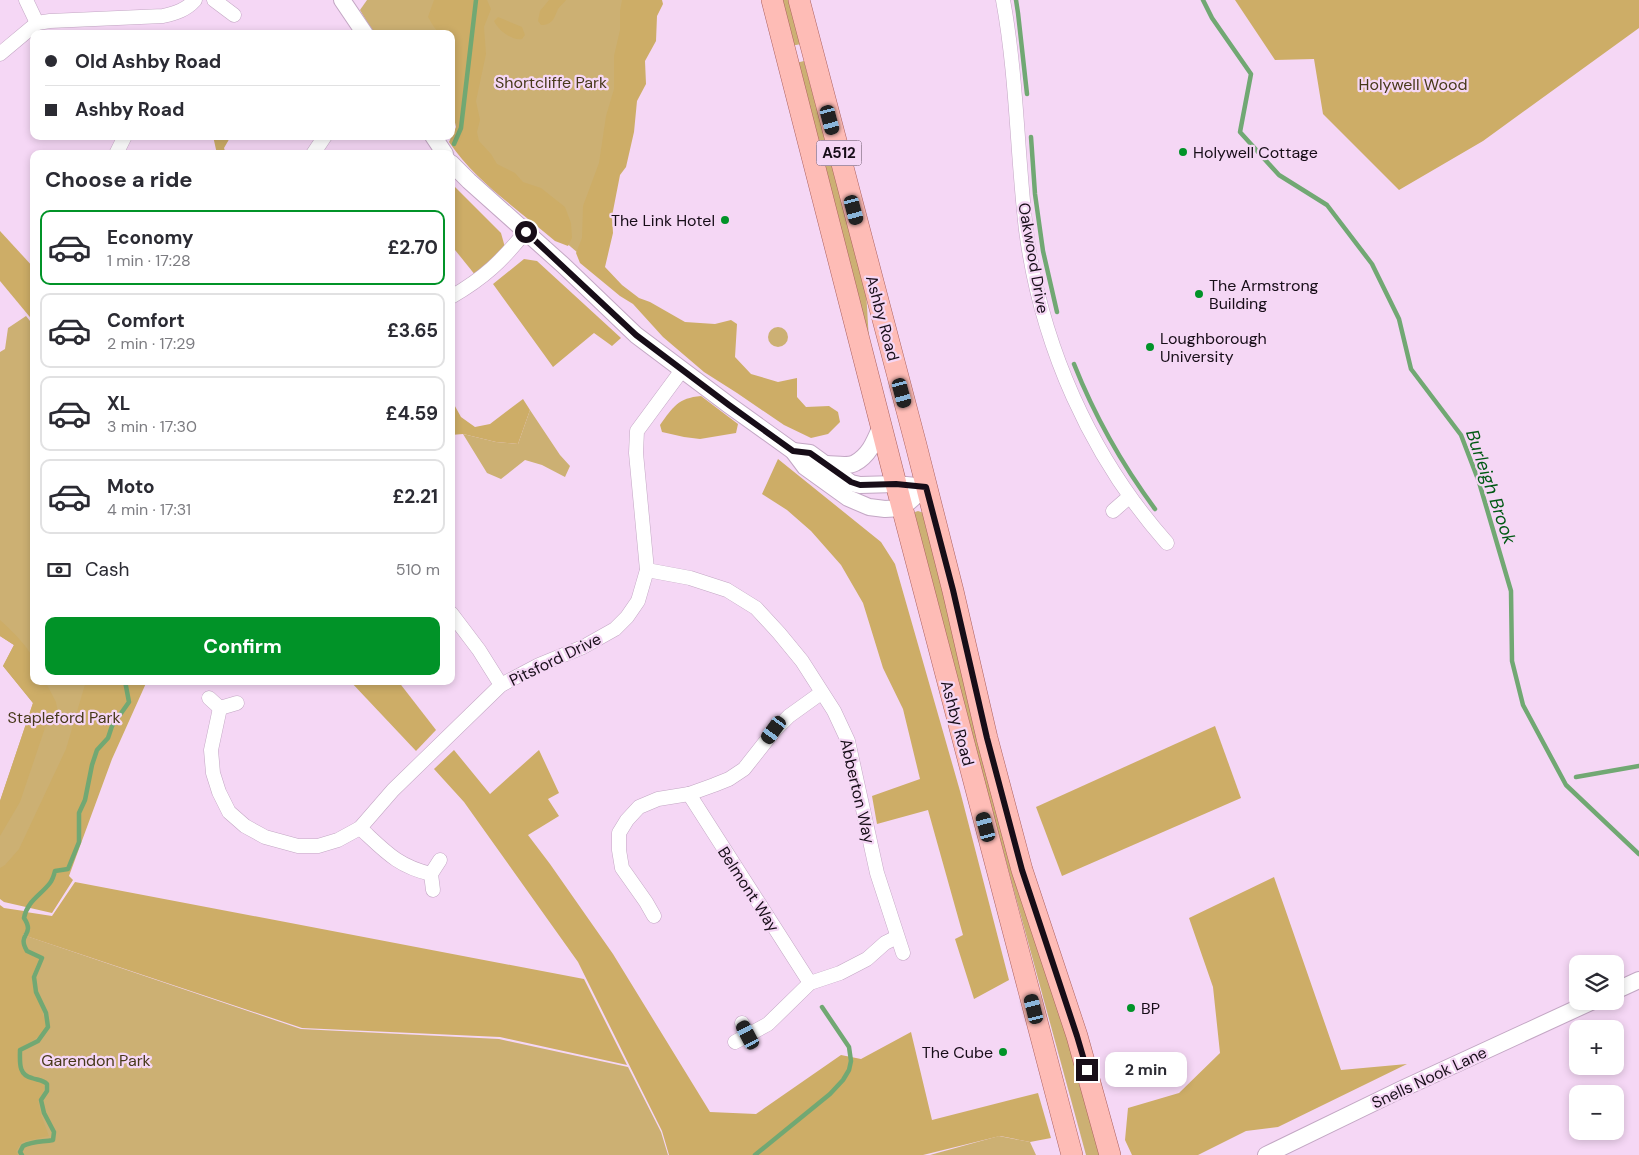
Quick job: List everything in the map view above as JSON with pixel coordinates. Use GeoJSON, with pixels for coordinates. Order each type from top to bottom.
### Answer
{"type":"FeatureCollection","features":[{"type":"Feature","properties":{"kind":"main road","name":"Ashby Road"},"geometry":{"type":"LineString","coordinates":[[772,0],[902,508],[1072,1155]]}},
{"type":"Feature","properties":{"kind":"main road","name":"Ashby Road"},"geometry":{"type":"LineString","coordinates":[[799,0],[953,590],[987,738],[1022,870],[1077,1036],[1110,1155]]}},
{"type":"Feature","properties":{"kind":"street"},"geometry":{"type":"LineString","coordinates":[[26,0],[37,23]]}},
{"type":"Feature","properties":{"kind":"street"},"geometry":{"type":"LineString","coordinates":[[0,54],[37,23],[163,16],[177,13],[195,0]]}},
{"type":"Feature","properties":{"kind":"street"},"geometry":{"type":"LineString","coordinates":[[214,0],[234,15]]}},
{"type":"Feature","properties":{"kind":"street","name":"Oakwood Drive"},"geometry":{"type":"LineString","coordinates":[[1003,0],[1026,230],[1035,281],[1051,342],[1072,396],[1097,445],[1129,497],[1166,543]]}},
{"type":"Feature","properties":{"kind":"street"},"geometry":{"type":"LineString","coordinates":[[344,1],[362,30]]}},
{"type":"Feature","properties":{"kind":"street"},"geometry":{"type":"LineString","coordinates":[[455,167],[636,335],[793,451],[805,467],[848,498],[869,507],[902,508],[926,487]]}},
{"type":"Feature","properties":{"kind":"street"},"geometry":{"type":"LineString","coordinates":[[455,295],[474,284],[506,256],[526,232]]}},
{"type":"Feature","properties":{"kind":"street","name":"Pitsford Drive"},"geometry":{"type":"LineString","coordinates":[[220,708],[211,750],[213,773],[219,792],[229,812],[245,826],[265,838],[298,846],[318,846],[338,840],[360,828],[393,790],[501,685],[539,665],[583,647],[615,629],[627,617],[638,601],[647,570],[636,453],[637,431],[682,370]]}},
{"type":"Feature","properties":{"kind":"street"},"geometry":{"type":"LineString","coordinates":[[827,464],[855,463],[872,448],[881,426]]}},
{"type":"Feature","properties":{"kind":"street"},"geometry":{"type":"LineString","coordinates":[[793,451],[810,453],[851,482],[860,485],[896,484],[926,487]]}},
{"type":"Feature","properties":{"kind":"street"},"geometry":{"type":"LineString","coordinates":[[1113,511],[1129,497]]}},
{"type":"Feature","properties":{"kind":"street","name":"Abberton Way"},"geometry":{"type":"LineString","coordinates":[[647,570],[690,578],[727,590],[756,608],[780,633],[802,661],[834,711],[848,741],[876,873],[903,954]]}},
{"type":"Feature","properties":{"kind":"street"},"geometry":{"type":"LineString","coordinates":[[455,618],[479,650],[501,685]]}},
{"type":"Feature","properties":{"kind":"street"},"geometry":{"type":"LineString","coordinates":[[654,916],[651,898],[622,868],[619,850],[620,833],[627,820],[639,807],[658,799],[689,794],[729,779],[744,769],[774,730],[789,716],[821,693]]}},
{"type":"Feature","properties":{"kind":"street"},"geometry":{"type":"LineString","coordinates":[[209,698],[220,708],[238,703]]}},
{"type":"Feature","properties":{"kind":"street","name":"Belmont Way"},"geometry":{"type":"LineString","coordinates":[[689,794],[810,983]]}},
{"type":"Feature","properties":{"kind":"street"},"geometry":{"type":"LineString","coordinates":[[360,828],[399,863],[413,870],[431,874]]}},
{"type":"Feature","properties":{"kind":"street"},"geometry":{"type":"LineString","coordinates":[[433,890],[431,874],[440,860]]}},
{"type":"Feature","properties":{"kind":"street"},"geometry":{"type":"LineString","coordinates":[[735,1042],[745,1029],[768,1024],[810,983],[840,973],[867,959],[885,943],[897,936]]}},
{"type":"Feature","properties":{"kind":"street"},"geometry":{"type":"LineString","coordinates":[[1624,987],[1639,980]]}},
{"type":"Feature","properties":{"kind":"street","name":"Snells Nook Lane"},"geometry":{"type":"LineString","coordinates":[[1266,1155],[1402,1089],[1573,1010]]}},
{"type":"Feature","properties":{"kind":"green space"},"geometry":{"type":"Polygon","coordinates":[[[367,0],[454,0],[451,30],[372,30],[360,10],[367,0]]]}},
{"type":"Feature","properties":{"kind":"green space"},"geometry":{"type":"Polygon","coordinates":[[[434,0],[487,0],[491,9],[484,27],[486,54],[476,101],[480,120],[477,132],[479,141],[497,164],[515,173],[523,182],[541,188],[565,207],[571,223],[572,238],[568,246],[555,241],[485,183],[449,142],[450,140],[455,140],[456,127],[455,30],[437,30],[428,17],[434,0]]]}},
{"type":"Feature","properties":{"kind":"green space","name":"Shortcliffe Park"},"geometry":{"type":"Polygon","coordinates":[[[478,0],[649,0],[598,270],[470,161],[478,0]]]}},
{"type":"Feature","properties":{"kind":"green space"},"geometry":{"type":"Polygon","coordinates":[[[549,0],[566,0],[558,9],[551,22],[541,25],[538,21],[540,11],[549,0]]]}},
{"type":"Feature","properties":{"kind":"green space"},"geometry":{"type":"Polygon","coordinates":[[[622,0],[662,0],[663,4],[657,16],[656,41],[645,61],[646,84],[637,101],[634,132],[626,167],[620,175],[612,216],[613,233],[605,267],[622,285],[639,298],[650,302],[685,322],[715,324],[731,320],[737,324],[735,357],[751,374],[778,382],[797,378],[797,397],[806,407],[829,406],[838,412],[840,422],[828,434],[811,438],[784,425],[704,372],[663,337],[633,304],[620,296],[580,263],[576,253],[582,238],[583,206],[599,163],[606,116],[614,89],[614,56],[620,30],[622,0]]]}},
{"type":"Feature","properties":{"kind":"green space"},"geometry":{"type":"Polygon","coordinates":[[[779,0],[790,0],[801,44],[791,46],[779,0]]]}},
{"type":"Feature","properties":{"kind":"green space","name":"Holywell Wood"},"geometry":{"type":"Polygon","coordinates":[[[1235,0],[1639,0],[1639,28],[1483,141],[1399,190],[1323,114],[1314,59],[1275,60],[1235,0]]]}},
{"type":"Feature","properties":{"kind":"green space"},"geometry":{"type":"Polygon","coordinates":[[[498,17],[522,27],[525,35],[522,39],[510,37],[502,31],[494,21],[498,17]]]}},
{"type":"Feature","properties":{"kind":"green space"},"geometry":{"type":"Polygon","coordinates":[[[804,61],[866,291],[869,340],[796,63],[804,61]]]}},
{"type":"Feature","properties":{"kind":"green space"},"geometry":{"type":"Polygon","coordinates":[[[214,140],[229,140],[225,150],[216,150],[214,140]]]}},
{"type":"Feature","properties":{"kind":"green space"},"geometry":{"type":"Polygon","coordinates":[[[455,187],[501,233],[506,251],[476,276],[455,250],[455,187]]]}},
{"type":"Feature","properties":{"kind":"green space"},"geometry":{"type":"Polygon","coordinates":[[[0,231],[30,264],[30,317],[0,281],[0,231]]]}},
{"type":"Feature","properties":{"kind":"green space"},"geometry":{"type":"Polygon","coordinates":[[[524,259],[537,261],[621,338],[612,346],[594,333],[553,367],[493,284],[524,259]]]}},
{"type":"Feature","properties":{"kind":"green space","name":"Stapleford Park"},"geometry":{"type":"Polygon","coordinates":[[[26,316],[30,321],[30,685],[113,685],[0,899],[0,801],[33,703],[3,666],[14,645],[0,636],[0,352],[5,349],[8,328],[26,316]]]}},
{"type":"Feature","properties":{"kind":"green space"},"geometry":{"type":"Polygon","coordinates":[[[774,327],[782,327],[788,333],[788,341],[782,347],[774,347],[768,341],[768,333],[774,327]]]}},
{"type":"Feature","properties":{"kind":"green space"},"geometry":{"type":"Polygon","coordinates":[[[701,396],[738,424],[736,433],[700,439],[662,432],[660,425],[677,404],[693,397],[701,396]]]}},
{"type":"Feature","properties":{"kind":"green space"},"geometry":{"type":"Polygon","coordinates":[[[523,399],[530,410],[518,444],[496,442],[463,434],[455,435],[455,406],[461,417],[475,427],[490,424],[523,399]]]}},
{"type":"Feature","properties":{"kind":"green space"},"geometry":{"type":"Polygon","coordinates":[[[530,410],[560,455],[570,466],[565,477],[542,465],[525,460],[501,479],[487,473],[463,434],[496,442],[518,444],[530,410]]]}},
{"type":"Feature","properties":{"kind":"green space"},"geometry":{"type":"Polygon","coordinates":[[[778,459],[881,542],[895,564],[960,791],[1009,980],[974,999],[955,939],[963,935],[928,810],[877,824],[872,796],[920,779],[903,709],[883,668],[863,603],[841,565],[811,531],[787,510],[762,494],[778,459]]]}},
{"type":"Feature","properties":{"kind":"green space"},"geometry":{"type":"Polygon","coordinates":[[[915,512],[924,513],[1100,1155],[1086,1155],[913,519],[915,512]]]}},
{"type":"Feature","properties":{"kind":"green space"},"geometry":{"type":"Polygon","coordinates":[[[0,620],[30,653],[30,685],[47,685],[56,702],[58,713],[46,725],[20,802],[0,836],[0,801],[33,703],[3,666],[14,645],[0,636],[0,620]]]}},
{"type":"Feature","properties":{"kind":"green space"},"geometry":{"type":"Polygon","coordinates":[[[85,685],[145,685],[112,759],[69,876],[73,880],[52,913],[4,902],[0,899],[0,868],[19,849],[66,749],[85,685]]]}},
{"type":"Feature","properties":{"kind":"green space"},"geometry":{"type":"Polygon","coordinates":[[[354,685],[401,685],[436,730],[416,751],[354,685]]]}},
{"type":"Feature","properties":{"kind":"green space"},"geometry":{"type":"Polygon","coordinates":[[[1215,726],[1241,798],[1062,876],[1036,807],[1215,726]]]}},
{"type":"Feature","properties":{"kind":"green space"},"geometry":{"type":"Polygon","coordinates":[[[454,750],[490,794],[539,750],[559,793],[548,799],[559,816],[528,835],[613,954],[710,1112],[756,1114],[841,1055],[861,1059],[911,1032],[932,1120],[1038,1093],[1051,1138],[1030,1142],[1000,1136],[923,1155],[669,1155],[662,1131],[578,962],[464,802],[434,769],[454,750]]]}},
{"type":"Feature","properties":{"kind":"green space"},"geometry":{"type":"Polygon","coordinates":[[[1274,877],[1341,1070],[1407,1064],[1278,1127],[1246,1131],[1198,1155],[1132,1155],[1125,1140],[1128,1108],[1179,1093],[1220,1053],[1213,987],[1189,918],[1274,877]]]}},
{"type":"Feature","properties":{"kind":"green space"},"geometry":{"type":"Polygon","coordinates":[[[75,882],[584,979],[627,1065],[500,1037],[302,1028],[26,936],[28,927],[25,918],[26,912],[52,916],[75,882]]]}},
{"type":"Feature","properties":{"kind":"green space"},"geometry":{"type":"Polygon","coordinates":[[[0,905],[4,908],[24,911],[23,919],[27,929],[21,943],[26,953],[39,959],[32,976],[34,992],[40,1002],[46,1026],[38,1037],[19,1049],[19,1064],[25,1076],[44,1085],[44,1090],[38,1100],[41,1115],[49,1136],[22,1142],[16,1151],[18,1155],[0,1155],[0,905]]]}},
{"type":"Feature","properties":{"kind":"green space","name":"Garendon Park"},"geometry":{"type":"Polygon","coordinates":[[[0,927],[301,1029],[499,1039],[628,1067],[661,1132],[668,1155],[0,1155],[0,927]]]}},
{"type":"Feature","properties":{"kind":"green space"},"geometry":{"type":"Polygon","coordinates":[[[999,1136],[1030,1142],[1036,1155],[930,1155],[999,1136]]]}},
{"type":"Feature","properties":{"kind":"waterway"},"geometry":{"type":"LineString","coordinates":[[454,144],[461,128],[476,0]]}},
{"type":"Feature","properties":{"kind":"waterway"},"geometry":{"type":"LineString","coordinates":[[1016,0],[1027,94]]}},
{"type":"Feature","properties":{"kind":"waterway","name":"Burleigh Brook"},"geometry":{"type":"LineString","coordinates":[[1203,0],[1212,18],[1251,74],[1240,132],[1279,175],[1327,205],[1372,264],[1399,319],[1411,369],[1461,435],[1479,482],[1511,591],[1512,661],[1523,705],[1566,785],[1639,854]]}},
{"type":"Feature","properties":{"kind":"waterway"},"geometry":{"type":"LineString","coordinates":[[1031,137],[1035,194],[1043,251],[1057,312]]}},
{"type":"Feature","properties":{"kind":"waterway"},"geometry":{"type":"LineString","coordinates":[[1074,364],[1091,403],[1110,439],[1155,509]]}},
{"type":"Feature","properties":{"kind":"waterway"},"geometry":{"type":"LineString","coordinates":[[22,1155],[20,1152],[23,1146],[34,1142],[53,1140],[54,1132],[44,1113],[41,1100],[47,1091],[47,1084],[24,1074],[20,1063],[20,1050],[38,1041],[48,1027],[46,1013],[36,992],[34,977],[42,958],[27,951],[24,945],[24,937],[28,928],[24,918],[28,907],[50,883],[55,871],[68,869],[79,842],[79,813],[85,800],[92,765],[97,750],[108,738],[112,726],[129,702],[126,685]]}},
{"type":"Feature","properties":{"kind":"waterway"},"geometry":{"type":"LineString","coordinates":[[1576,777],[1639,766]]}},
{"type":"Feature","properties":{"kind":"waterway"},"geometry":{"type":"LineString","coordinates":[[755,1155],[830,1094],[843,1080],[849,1070],[851,1061],[849,1047],[822,1007]]}},
{"type":"Feature","properties":{"kind":"place","name":"Holywell Cottage"},"geometry":{"type":"Point","coordinates":[1183,152]}},
{"type":"Feature","properties":{"kind":"place","name":"The Link Hotel"},"geometry":{"type":"Point","coordinates":[725,220]}},
{"type":"Feature","properties":{"kind":"place","name":"The Armstrong Building"},"geometry":{"type":"Point","coordinates":[1199,294]}},
{"type":"Feature","properties":{"kind":"place","name":"Loughborough University"},"geometry":{"type":"Point","coordinates":[1150,347]}},
{"type":"Feature","properties":{"kind":"place","name":"BP"},"geometry":{"type":"Point","coordinates":[1131,1008]}},
{"type":"Feature","properties":{"kind":"place","name":"The Cube"},"geometry":{"type":"Point","coordinates":[1003,1052]}},
{"type":"Feature","properties":{"kind":"route"},"geometry":{"type":"LineString","coordinates":[[526,232],[636,335],[793,451],[810,453],[851,482],[860,485],[896,484],[926,487],[953,590],[987,738],[1022,870],[1087,1070]]}}]}
